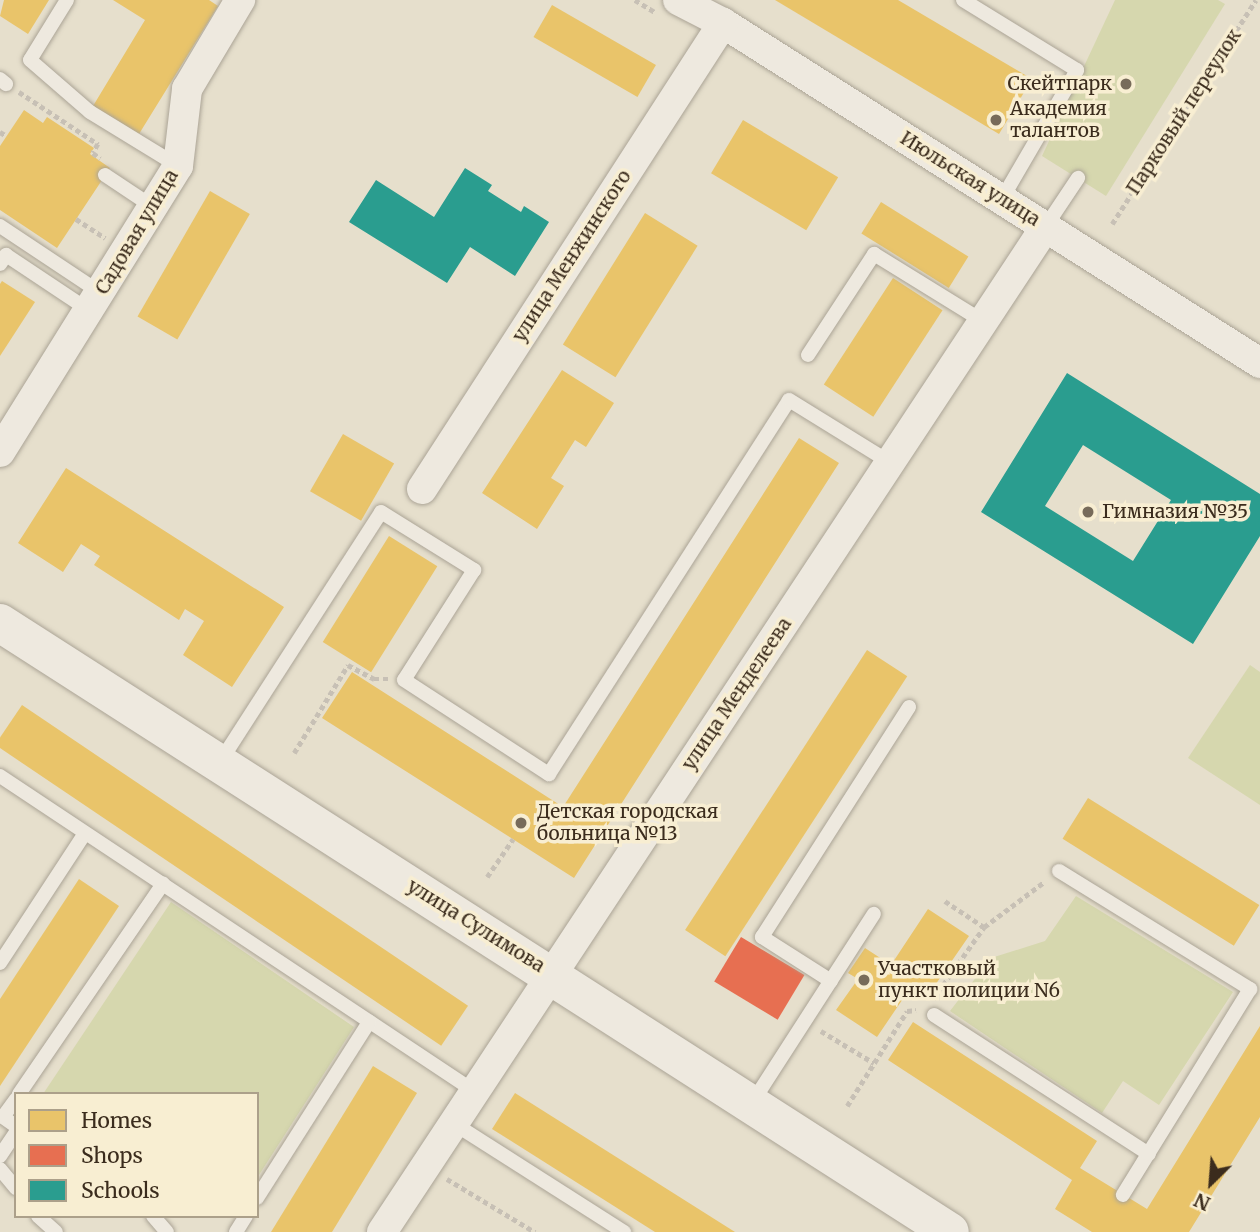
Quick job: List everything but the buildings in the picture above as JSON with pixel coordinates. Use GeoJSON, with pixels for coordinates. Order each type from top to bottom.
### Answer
{"type":"FeatureCollection","features":[{"type":"Feature","properties":{"kind":"main road","name":"улица Сулимова"},"geometry":{"type":"LineString","coordinates":[[0,623],[551,973],[950,1232]]}},
{"type":"Feature","properties":{"kind":"street","name":"Садовая улица"},"geometry":{"type":"LineString","coordinates":[[0,452],[178,166],[187,89],[240,0]]}},
{"type":"Feature","properties":{"kind":"street","name":"Июльская улица"},"geometry":{"type":"LineString","coordinates":[[678,0],[723,23],[1260,363]]}},
{"type":"Feature","properties":{"kind":"street","name":"улица Менжинского"},"geometry":{"type":"LineString","coordinates":[[422,489],[517,327],[723,23]]}},
{"type":"Feature","properties":{"kind":"street","name":"улица Менделеева"},"geometry":{"type":"LineString","coordinates":[[382,1232],[551,973],[985,323],[1046,226]]}},
{"type":"Feature","properties":{"kind":"lane"},"geometry":{"type":"LineString","coordinates":[[67,0],[30,60],[90,112],[178,166]]}},
{"type":"Feature","properties":{"kind":"lane"},"geometry":{"type":"LineString","coordinates":[[963,0],[1077,70],[1002,199]]}},
{"type":"Feature","properties":{"kind":"lane"},"geometry":{"type":"LineString","coordinates":[[108,170],[153,207]]}},
{"type":"Feature","properties":{"kind":"lane"},"geometry":{"type":"LineString","coordinates":[[1046,226],[1077,178]]}},
{"type":"Feature","properties":{"kind":"lane"},"geometry":{"type":"LineString","coordinates":[[0,226],[95,302]]}},
{"type":"Feature","properties":{"kind":"lane"},"geometry":{"type":"LineString","coordinates":[[808,355],[874,254],[985,323]]}},
{"type":"Feature","properties":{"kind":"lane"},"geometry":{"type":"LineString","coordinates":[[2,257],[95,302]]}},
{"type":"Feature","properties":{"kind":"lane"},"geometry":{"type":"LineString","coordinates":[[220,762],[381,512],[474,570],[404,680],[549,774],[789,400],[891,463]]}},
{"type":"Feature","properties":{"kind":"lane"},"geometry":{"type":"LineString","coordinates":[[831,981],[762,937],[909,707]]}},
{"type":"Feature","properties":{"kind":"lane"},"geometry":{"type":"LineString","coordinates":[[0,776],[474,1091]]}},
{"type":"Feature","properties":{"kind":"lane"},"geometry":{"type":"LineString","coordinates":[[0,963],[85,832]]}},
{"type":"Feature","properties":{"kind":"lane"},"geometry":{"type":"LineString","coordinates":[[1059,872],[1250,989],[1124,1195]]}},
{"type":"Feature","properties":{"kind":"lane"},"geometry":{"type":"LineString","coordinates":[[20,1092],[163,884]]}},
{"type":"Feature","properties":{"kind":"lane"},"geometry":{"type":"LineString","coordinates":[[752,1105],[874,914]]}},
{"type":"Feature","properties":{"kind":"lane"},"geometry":{"type":"LineString","coordinates":[[934,1015],[1149,1154]]}},
{"type":"Feature","properties":{"kind":"lane"},"geometry":{"type":"LineString","coordinates":[[259,1195],[369,1022]]}},
{"type":"Feature","properties":{"kind":"lane"},"geometry":{"type":"LineString","coordinates":[[14,1102],[3,1118],[14,1125]]}},
{"type":"Feature","properties":{"kind":"lane"},"geometry":{"type":"LineString","coordinates":[[453,1123],[624,1232]]}},
{"type":"Feature","properties":{"kind":"lane"},"geometry":{"type":"LineString","coordinates":[[0,1156],[14,1135]]}},
{"type":"Feature","properties":{"kind":"lane"},"geometry":{"type":"LineString","coordinates":[[0,1169],[14,1186]]}},
{"type":"Feature","properties":{"kind":"lane"},"geometry":{"type":"LineString","coordinates":[[40,1218],[56,1232]]}},
{"type":"Feature","properties":{"kind":"lane"},"geometry":{"type":"LineString","coordinates":[[155,1218],[167,1232]]}},
{"type":"Feature","properties":{"kind":"path","name":"Парковый переулок"},"geometry":{"type":"LineString","coordinates":[[1112,224],[1256,0]]}},
{"type":"Feature","properties":{"kind":"path"},"geometry":{"type":"LineString","coordinates":[[3,81],[98,144],[93,153],[108,170]]}},
{"type":"Feature","properties":{"kind":"path"},"geometry":{"type":"LineString","coordinates":[[0,132],[6,136]]}},
{"type":"Feature","properties":{"kind":"path"},"geometry":{"type":"LineString","coordinates":[[76,219],[111,242]]}},
{"type":"Feature","properties":{"kind":"path"},"geometry":{"type":"LineString","coordinates":[[294,753],[348,665],[374,679]]}},
{"type":"Feature","properties":{"kind":"path"},"geometry":{"type":"LineString","coordinates":[[487,877],[513,839]]}},
{"type":"Feature","properties":{"kind":"path"},"geometry":{"type":"LineString","coordinates":[[847,1106],[907,1011],[926,1009],[984,927],[1059,872]]}},
{"type":"Feature","properties":{"kind":"path"},"geometry":{"type":"LineString","coordinates":[[945,901],[984,927]]}},
{"type":"Feature","properties":{"kind":"path"},"geometry":{"type":"LineString","coordinates":[[804,1021],[874,1063]]}},
{"type":"Feature","properties":{"kind":"path"},"geometry":{"type":"LineString","coordinates":[[425,1166],[535,1232]]}},
{"type":"Feature","properties":{"kind":"green space","name":"Скейтпарк"},"geometry":{"type":"Polygon","coordinates":[[[1115,0],[1218,0],[1225,4],[1106,196],[1042,156],[1115,0]]]}},
{"type":"Feature","properties":{"kind":"green space"},"geometry":{"type":"Polygon","coordinates":[[[1250,665],[1260,672],[1260,805],[1188,758],[1250,665]]]}},
{"type":"Feature","properties":{"kind":"green space"},"geometry":{"type":"Polygon","coordinates":[[[1076,896],[1233,992],[1159,1105],[1123,1081],[1102,1113],[950,1011],[991,958],[1045,941],[1076,896]]]}},
{"type":"Feature","properties":{"kind":"green space"},"geometry":{"type":"Polygon","coordinates":[[[171,902],[354,1027],[259,1175],[259,1092],[44,1092],[171,902]]]}},
{"type":"Feature","properties":{"kind":"place","name":"Скейтпарк"},"geometry":{"type":"Point","coordinates":[1126,84]}},
{"type":"Feature","properties":{"kind":"place","name":"Академия талантов"},"geometry":{"type":"Point","coordinates":[996,120]}},
{"type":"Feature","properties":{"kind":"place","name":"Гимназия №35"},"geometry":{"type":"Point","coordinates":[1088,512]}},
{"type":"Feature","properties":{"kind":"place","name":"Детская городская больница №13"},"geometry":{"type":"Point","coordinates":[521,823]}},
{"type":"Feature","properties":{"kind":"place","name":"Участковый пункт полиции N6"},"geometry":{"type":"Point","coordinates":[864,980]}}]}
